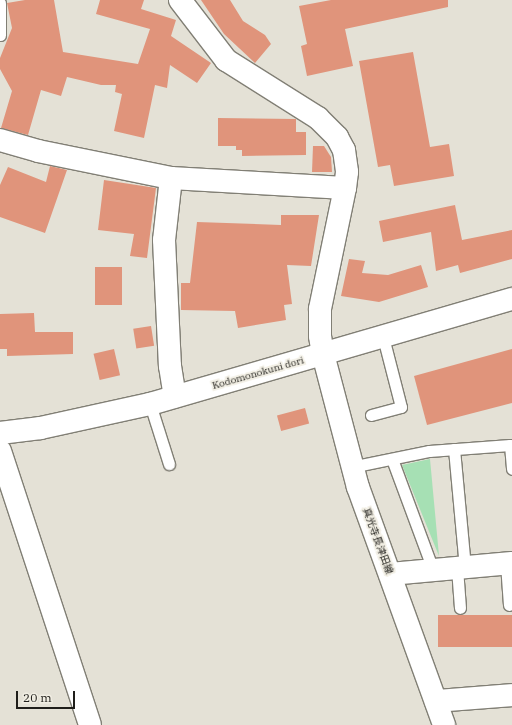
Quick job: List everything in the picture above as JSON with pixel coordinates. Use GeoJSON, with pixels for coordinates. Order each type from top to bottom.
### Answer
{"type":"FeatureCollection","features":[{"type":"Feature","properties":{"kind":"street","name":"真光寺長津田線"},"geometry":{"type":"LineString","coordinates":[[180,0],[212,46],[226,60],[328,125],[344,150],[348,172],[320,309],[320,336],[323,354],[351,467],[444,725]]}},
{"type":"Feature","properties":{"kind":"street"},"geometry":{"type":"LineString","coordinates":[[0,140],[38,151],[171,178],[345,188]]}},
{"type":"Feature","properties":{"kind":"street"},"geometry":{"type":"LineString","coordinates":[[171,178],[164,240],[170,366],[175,397]]}},
{"type":"Feature","properties":{"kind":"street","name":"Kodomonokuni dori"},"geometry":{"type":"LineString","coordinates":[[0,433],[41,428],[150,404],[512,299]]}},
{"type":"Feature","properties":{"kind":"street"},"geometry":{"type":"LineString","coordinates":[[0,451],[90,725]]}},
{"type":"Feature","properties":{"kind":"street"},"geometry":{"type":"LineString","coordinates":[[390,574],[509,563]]}},
{"type":"Feature","properties":{"kind":"street"},"geometry":{"type":"LineString","coordinates":[[436,701],[512,695]]}},
{"type":"Feature","properties":{"kind":"lane"},"geometry":{"type":"LineString","coordinates":[[0,3],[0,35]]}},
{"type":"Feature","properties":{"kind":"lane"},"geometry":{"type":"LineString","coordinates":[[371,415],[401,407],[383,337]]}},
{"type":"Feature","properties":{"kind":"lane"},"geometry":{"type":"LineString","coordinates":[[150,404],[169,464]]}},
{"type":"Feature","properties":{"kind":"lane"},"geometry":{"type":"LineString","coordinates":[[351,467],[429,451],[510,445],[512,469]]}},
{"type":"Feature","properties":{"kind":"lane"},"geometry":{"type":"LineString","coordinates":[[454,450],[461,567],[460,608]]}},
{"type":"Feature","properties":{"kind":"lane"},"geometry":{"type":"LineString","coordinates":[[392,459],[433,570]]}},
{"type":"Feature","properties":{"kind":"lane"},"geometry":{"type":"LineString","coordinates":[[509,563],[509,604]]}},
{"type":"Feature","properties":{"kind":"green space"},"geometry":{"type":"Polygon","coordinates":[[[430,459],[439,556],[402,465],[430,459]]]}},
{"type":"Feature","properties":{"kind":"building"},"geometry":{"type":"Polygon","coordinates":[[[25,0],[54,0],[63,52],[138,64],[150,29],[96,14],[100,0],[144,0],[141,9],[176,20],[171,36],[211,63],[197,83],[170,65],[167,88],[155,85],[144,138],[114,131],[122,94],[115,92],[116,85],[101,85],[67,77],[61,96],[41,90],[28,135],[1,128],[12,91],[0,69],[0,58],[12,28],[7,3],[25,0]]]}},
{"type":"Feature","properties":{"kind":"building"},"geometry":{"type":"Polygon","coordinates":[[[201,0],[230,0],[243,21],[265,35],[271,44],[255,63],[224,34],[201,0]]]}},
{"type":"Feature","properties":{"kind":"building"},"geometry":{"type":"Polygon","coordinates":[[[331,0],[448,0],[448,7],[345,29],[353,66],[307,76],[301,46],[307,44],[299,6],[331,0]]]}},
{"type":"Feature","properties":{"kind":"building"},"geometry":{"type":"Polygon","coordinates":[[[413,52],[430,147],[449,144],[454,176],[394,186],[390,165],[378,167],[359,61],[413,52]]]}},
{"type":"Feature","properties":{"kind":"building"},"geometry":{"type":"Polygon","coordinates":[[[218,118],[296,119],[296,132],[306,132],[306,155],[242,156],[242,150],[236,150],[236,146],[218,146],[218,118]]]}},
{"type":"Feature","properties":{"kind":"building"},"geometry":{"type":"Polygon","coordinates":[[[313,146],[324,146],[331,157],[332,172],[312,172],[313,146]]]}},
{"type":"Feature","properties":{"kind":"building"},"geometry":{"type":"Polygon","coordinates":[[[50,166],[67,170],[45,233],[0,217],[0,185],[8,167],[46,182],[50,166]]]}},
{"type":"Feature","properties":{"kind":"building"},"geometry":{"type":"Polygon","coordinates":[[[104,180],[156,188],[147,258],[130,256],[134,234],[98,230],[104,180]]]}},
{"type":"Feature","properties":{"kind":"building"},"geometry":{"type":"Polygon","coordinates":[[[455,205],[462,240],[512,230],[512,259],[460,273],[458,265],[436,271],[431,232],[383,242],[379,221],[455,205]]]}},
{"type":"Feature","properties":{"kind":"building"},"geometry":{"type":"Polygon","coordinates":[[[281,215],[319,215],[311,266],[287,265],[292,304],[284,305],[286,320],[238,328],[235,311],[181,310],[181,283],[190,283],[197,222],[281,225],[281,215]]]}},
{"type":"Feature","properties":{"kind":"building"},"geometry":{"type":"Polygon","coordinates":[[[349,259],[365,261],[362,273],[388,275],[421,265],[428,287],[379,302],[341,296],[349,259]]]}},
{"type":"Feature","properties":{"kind":"building"},"geometry":{"type":"Polygon","coordinates":[[[95,267],[122,267],[122,305],[95,305],[95,267]]]}},
{"type":"Feature","properties":{"kind":"building"},"geometry":{"type":"Polygon","coordinates":[[[34,313],[35,332],[73,332],[73,354],[7,356],[7,349],[0,349],[0,314],[34,313]]]}},
{"type":"Feature","properties":{"kind":"building"},"geometry":{"type":"Polygon","coordinates":[[[151,326],[154,346],[136,349],[133,329],[151,326]]]}},
{"type":"Feature","properties":{"kind":"building"},"geometry":{"type":"Polygon","coordinates":[[[114,349],[120,375],[100,380],[94,354],[114,349]]]}},
{"type":"Feature","properties":{"kind":"building"},"geometry":{"type":"Polygon","coordinates":[[[512,349],[512,403],[427,425],[414,376],[512,349]]]}},
{"type":"Feature","properties":{"kind":"building"},"geometry":{"type":"Polygon","coordinates":[[[305,408],[309,423],[281,431],[277,416],[305,408]]]}},
{"type":"Feature","properties":{"kind":"building"},"geometry":{"type":"Polygon","coordinates":[[[438,615],[512,615],[512,647],[438,647],[438,615]]]}}]}
